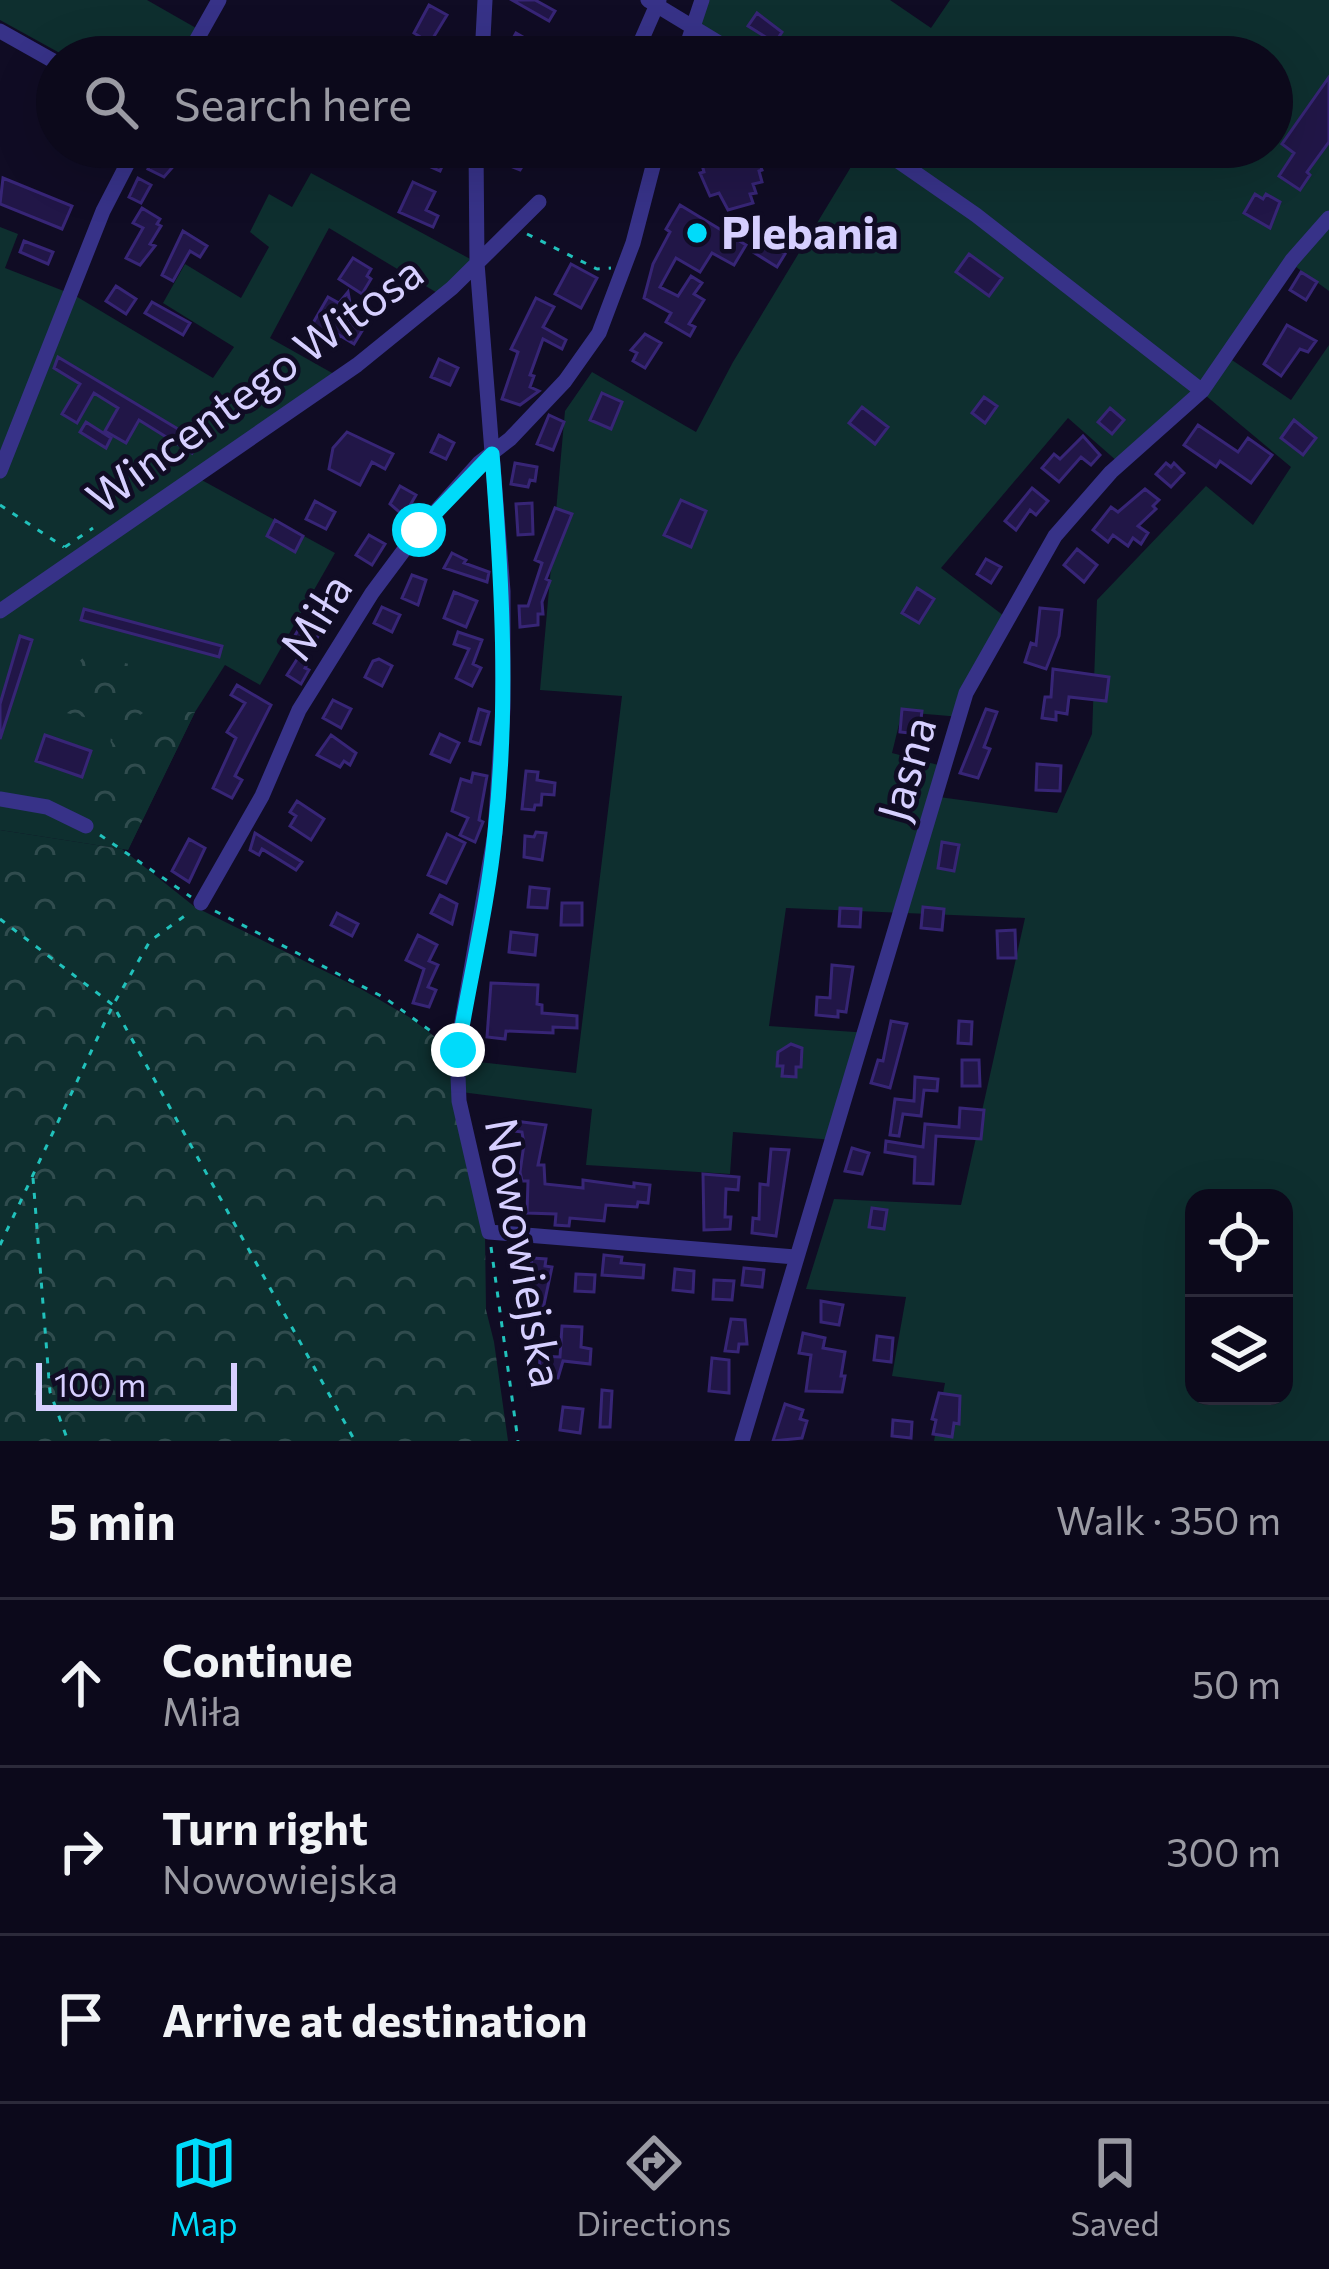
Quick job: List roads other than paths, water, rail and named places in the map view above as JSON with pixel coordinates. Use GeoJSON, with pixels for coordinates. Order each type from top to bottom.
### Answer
{"type":"FeatureCollection","features":[{"type":"Feature","properties":{"kind":"street"},"geometry":{"type":"LineString","coordinates":[[199,36],[219,0]]}},
{"type":"Feature","properties":{"kind":"street"},"geometry":{"type":"LineString","coordinates":[[483,36],[485,0]]}},
{"type":"Feature","properties":{"kind":"street"},"geometry":{"type":"LineString","coordinates":[[689,36],[702,0]]}},
{"type":"Feature","properties":{"kind":"street"},"geometry":{"type":"LineString","coordinates":[[642,36],[655,2],[707,36]]}},
{"type":"Feature","properties":{"kind":"street"},"geometry":{"type":"LineString","coordinates":[[0,31],[36,51]]}},
{"type":"Feature","properties":{"kind":"street"},"geometry":{"type":"LineString","coordinates":[[0,471],[103,211],[125,168]]}},
{"type":"Feature","properties":{"kind":"street","name":"Nowowiejska"},"geometry":{"type":"LineString","coordinates":[[476,168],[477,263],[503,591],[502,709],[495,833],[458,1050],[459,1101],[489,1232],[795,1257]]}},
{"type":"Feature","properties":{"kind":"street","name":"Miła"},"geometry":{"type":"LineString","coordinates":[[201,903],[262,796],[298,710],[372,593],[419,530],[539,411],[599,333],[652,168]]}},
{"type":"Feature","properties":{"kind":"street"},"geometry":{"type":"LineString","coordinates":[[908,168],[1202,391]]}},
{"type":"Feature","properties":{"kind":"street","name":"Wincentego Witosa"},"geometry":{"type":"LineString","coordinates":[[0,611],[68,555],[357,365],[430,308],[538,202]]}},
{"type":"Feature","properties":{"kind":"street","name":"Jasna"},"geometry":{"type":"LineString","coordinates":[[742,1441],[966,693],[1055,536],[1111,472],[1202,391],[1292,260],[1329,218]]}},
{"type":"Feature","properties":{"kind":"street"},"geometry":{"type":"LineString","coordinates":[[0,799],[47,807],[86,826]]}},
{"type":"Feature","properties":{"kind":"place","name":"Plebania"},"geometry":{"type":"Point","coordinates":[697,233]}}]}
